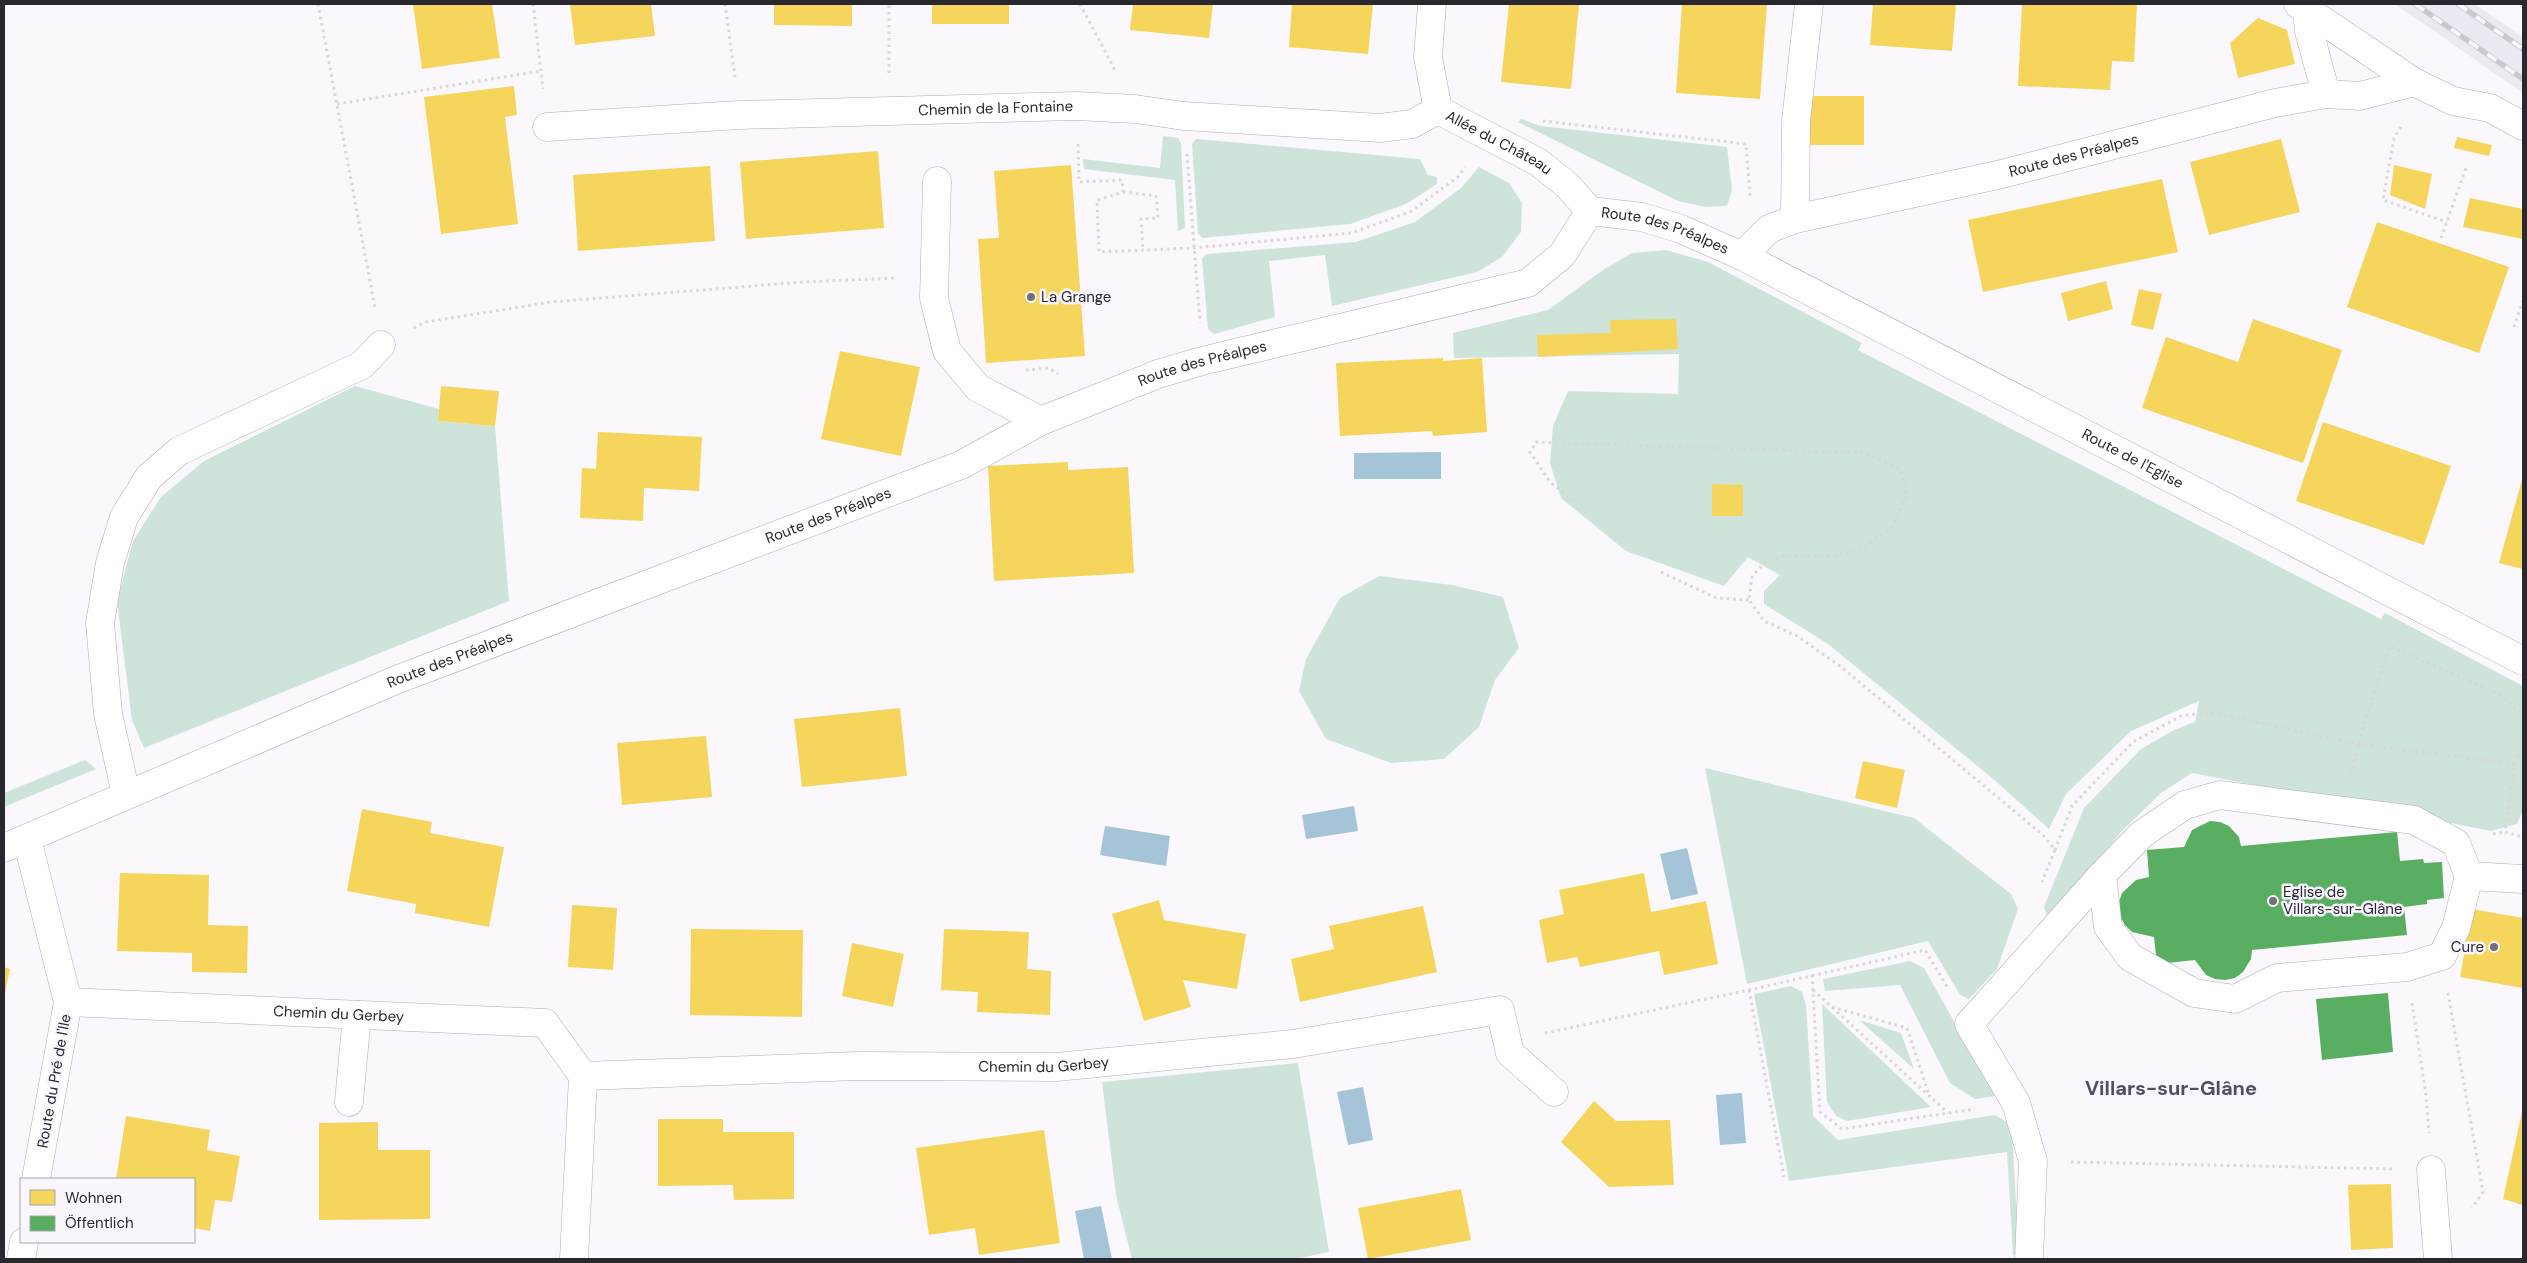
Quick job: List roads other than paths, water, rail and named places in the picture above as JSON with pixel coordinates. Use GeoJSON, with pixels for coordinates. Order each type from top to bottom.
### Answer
{"type":"FeatureCollection","features":[{"type":"Feature","properties":{"kind":"street","name":"Allée du Château"},"geometry":{"type":"LineString","coordinates":[[1432,4],[1428,58],[1438,110],[1538,162],[1567,185],[1590,210]]}},
{"type":"Feature","properties":{"kind":"street"},"geometry":{"type":"LineString","coordinates":[[1795,219],[1796,121],[1809,4]]}},
{"type":"Feature","properties":{"kind":"street"},"geometry":{"type":"LineString","coordinates":[[2303,7],[2414,82],[2453,101],[2490,108],[2523,126]]}},
{"type":"Feature","properties":{"kind":"street"},"geometry":{"type":"LineString","coordinates":[[2303,7],[2326,94]]}},
{"type":"Feature","properties":{"kind":"street","name":"Route des Préalpes"},"geometry":{"type":"LineString","coordinates":[[15,843],[396,680],[961,465],[1041,421],[1158,374],[1202,361],[1528,283],[1562,255],[1590,210],[1642,217],[1682,229],[1742,256],[1769,229],[1795,219],[2002,174],[2275,103],[2326,94],[2360,96],[2414,82]]}},
{"type":"Feature","properties":{"kind":"street","name":"Chemin de la Fontaine"},"geometry":{"type":"LineString","coordinates":[[547,127],[740,115],[1076,106],[1135,108],[1184,116],[1380,128],[1412,124],[1438,110]]}},
{"type":"Feature","properties":{"kind":"street"},"geometry":{"type":"LineString","coordinates":[[936,181],[934,298],[947,351],[978,388],[1041,421]]}},
{"type":"Feature","properties":{"kind":"street","name":"Route de l'Eglise"},"geometry":{"type":"LineString","coordinates":[[1742,256],[2523,661]]}},
{"type":"Feature","properties":{"kind":"street"},"geometry":{"type":"LineString","coordinates":[[126,794],[108,714],[100,623],[110,562],[124,516],[149,477],[179,451],[362,365],[381,341]]}},
{"type":"Feature","properties":{"kind":"street"},"geometry":{"type":"LineString","coordinates":[[2029,1259],[2033,1161],[2016,1103],[1969,1024],[2102,875],[2142,834],[2185,805],[2220,795],[2414,820],[2456,843],[2469,876],[2456,928],[2442,956],[2407,967],[2277,978],[2235,998],[2194,993],[2130,957],[2108,927],[2102,875]]}},
{"type":"Feature","properties":{"kind":"street","name":"Route du Pré de l'Ile"},"geometry":{"type":"LineString","coordinates":[[15,843],[68,1002],[36,1178]]}},
{"type":"Feature","properties":{"kind":"street"},"geometry":{"type":"LineString","coordinates":[[2469,876],[2523,879]]}},
{"type":"Feature","properties":{"kind":"street","name":"Chemin du Gerbey"},"geometry":{"type":"LineString","coordinates":[[68,1002],[545,1023],[583,1076],[857,1066],[1056,1067],[1293,1044],[1500,1010],[1510,1053],[1554,1092]]}},
{"type":"Feature","properties":{"kind":"street"},"geometry":{"type":"LineString","coordinates":[[349,1102],[357,1015]]}},
{"type":"Feature","properties":{"kind":"street"},"geometry":{"type":"LineString","coordinates":[[574,1259],[583,1076]]}},
{"type":"Feature","properties":{"kind":"street"},"geometry":{"type":"LineString","coordinates":[[2431,1170],[2438,1259]]}},
{"type":"Feature","properties":{"kind":"street"},"geometry":{"type":"LineString","coordinates":[[21,1259],[24,1243]]}},
{"type":"Feature","properties":{"kind":"water"},"geometry":{"type":"Polygon","coordinates":[[[1441,452],[1441,479],[1354,479],[1354,453],[1441,452]]]}},
{"type":"Feature","properties":{"kind":"water"},"geometry":{"type":"Polygon","coordinates":[[[1354,806],[1358,831],[1306,839],[1302,815],[1354,806]]]}},
{"type":"Feature","properties":{"kind":"water"},"geometry":{"type":"Polygon","coordinates":[[[1105,826],[1170,836],[1166,866],[1100,855],[1105,826]]]}},
{"type":"Feature","properties":{"kind":"water"},"geometry":{"type":"Polygon","coordinates":[[[1687,848],[1698,894],[1671,900],[1660,854],[1687,848]]]}},
{"type":"Feature","properties":{"kind":"water"},"geometry":{"type":"Polygon","coordinates":[[[1363,1087],[1373,1140],[1348,1145],[1337,1092],[1363,1087]]]}},
{"type":"Feature","properties":{"kind":"water"},"geometry":{"type":"Polygon","coordinates":[[[1742,1093],[1746,1143],[1720,1145],[1716,1095],[1742,1093]]]}},
{"type":"Feature","properties":{"kind":"water"},"geometry":{"type":"Polygon","coordinates":[[[1101,1206],[1112,1259],[1084,1259],[1075,1211],[1101,1206]]]}},
{"type":"Feature","properties":{"kind":"railway"},"geometry":{"type":"LineString","coordinates":[[2415,4],[2523,79]]}},
{"type":"Feature","properties":{"kind":"railway"},"geometry":{"type":"LineString","coordinates":[[2458,4],[2523,49]]}},
{"type":"Feature","properties":{"kind":"place","name":"La Grange"},"geometry":{"type":"Point","coordinates":[1031,297]}},
{"type":"Feature","properties":{"kind":"place","name":"Eglise de Villars-sur-Glâne"},"geometry":{"type":"Point","coordinates":[2273,901]}},
{"type":"Feature","properties":{"kind":"place","name":"Cure"},"geometry":{"type":"Point","coordinates":[2494,947]}},
{"type":"Feature","properties":{"kind":"district","name":"Villars-sur-Glâne"},"geometry":{"type":"Point","coordinates":[2171,1088]}}]}
